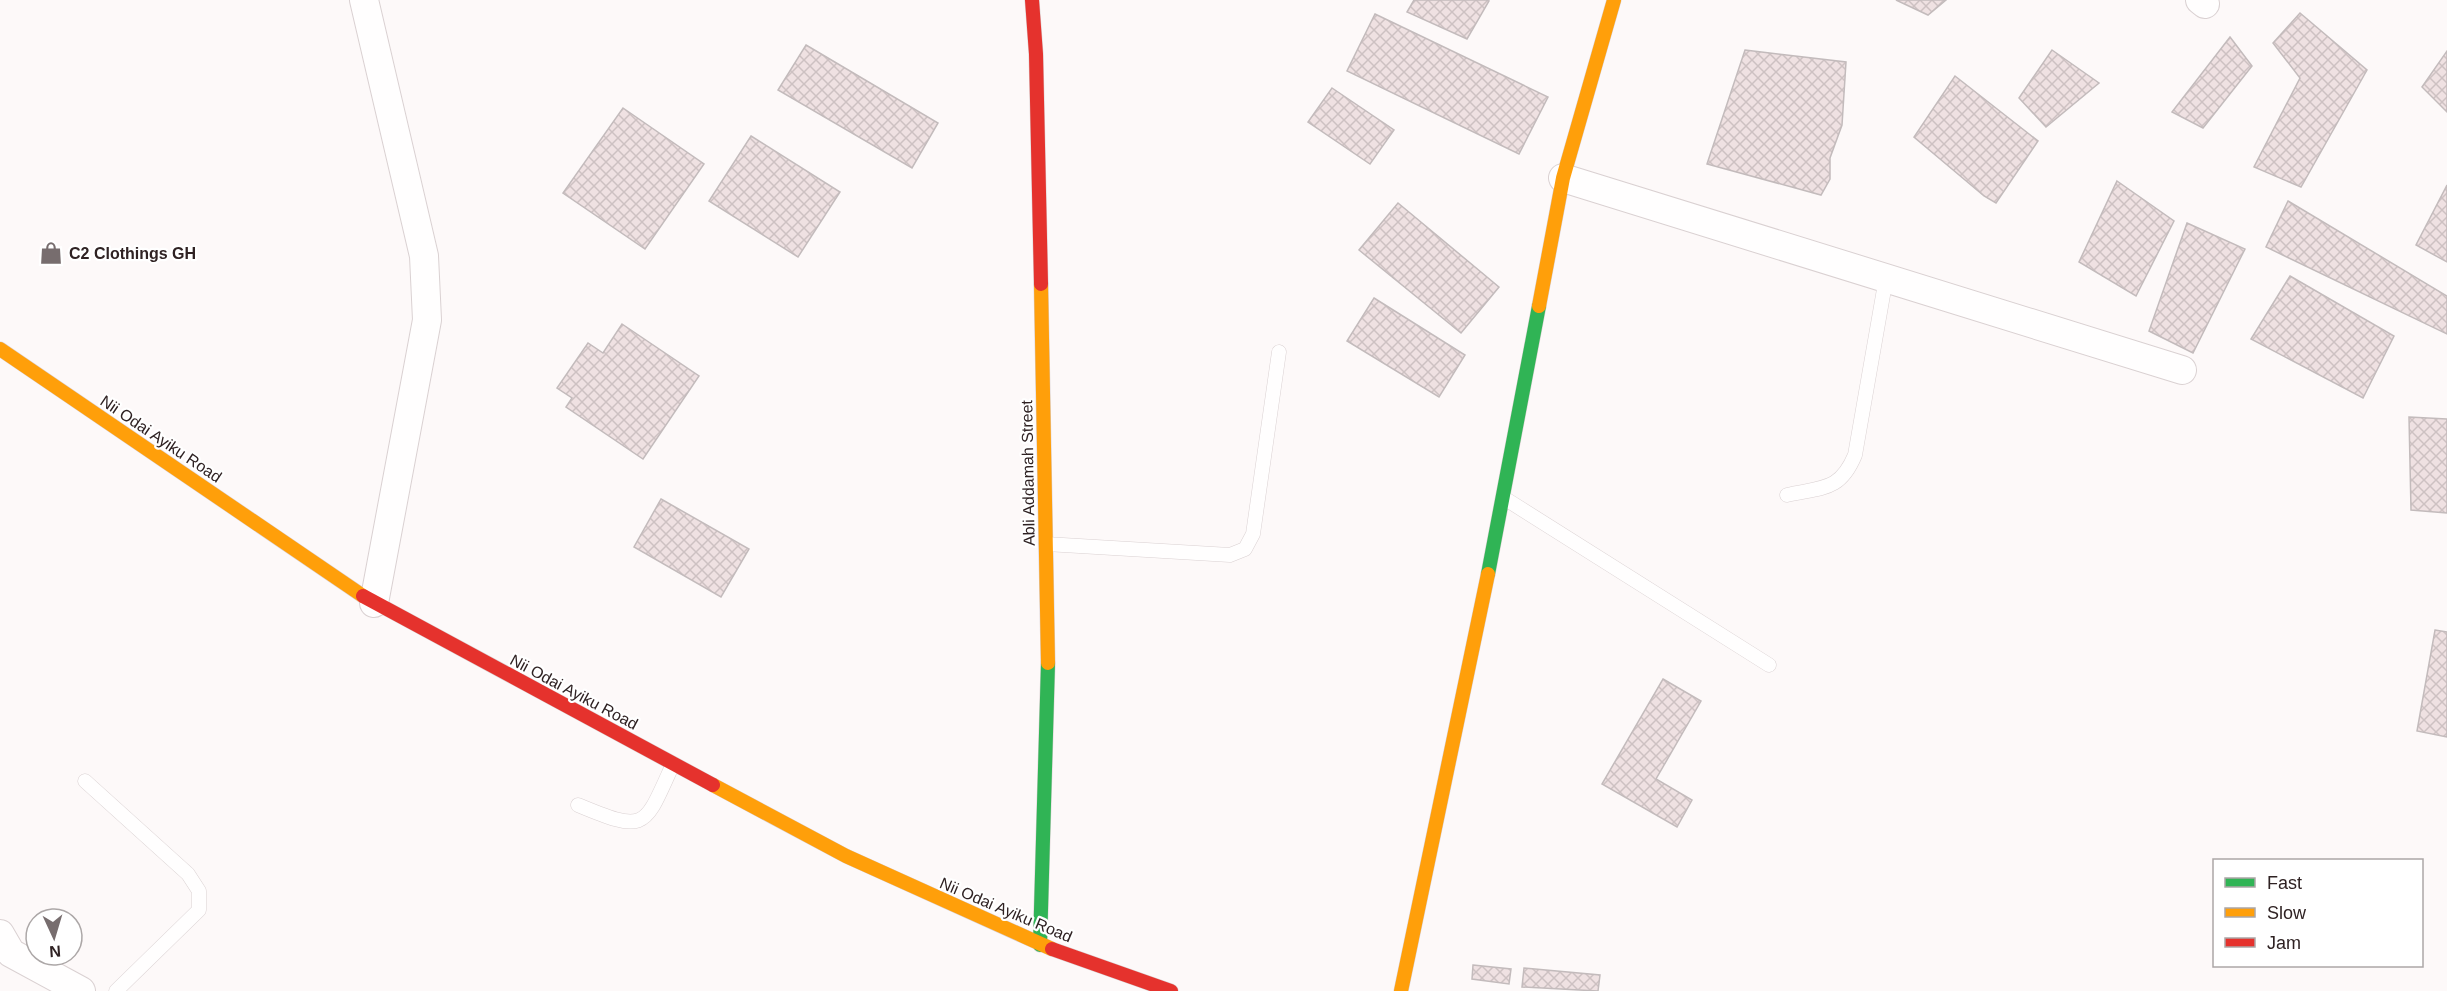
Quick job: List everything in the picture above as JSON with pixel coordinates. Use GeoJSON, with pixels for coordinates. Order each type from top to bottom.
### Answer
{"type":"FeatureCollection","features":[{"type":"Feature","properties":{"kind":"street"},"geometry":{"type":"LineString","coordinates":[[364,0],[424,256],[427,320],[374,603]]}},
{"type":"Feature","properties":{"kind":"street","name":"Abli Addamah Street"},"geometry":{"type":"LineString","coordinates":[[1032,0],[1036,54],[1048,648],[1040,945]]}},
{"type":"Feature","properties":{"kind":"street"},"geometry":{"type":"LineString","coordinates":[[1401,991],[1504,498],[1563,177],[1614,0]]}},
{"type":"Feature","properties":{"kind":"street"},"geometry":{"type":"LineString","coordinates":[[1563,177],[2182,370]]}},
{"type":"Feature","properties":{"kind":"street","name":"Nii Odai Ayiku Road"},"geometry":{"type":"LineString","coordinates":[[0,349],[374,603],[846,856],[1040,945],[1171,991]]}},
{"type":"Feature","properties":{"kind":"street"},"geometry":{"type":"LineString","coordinates":[[0,934],[11,953],[81,991]]}},
{"type":"Feature","properties":{"kind":"lane"},"geometry":{"type":"LineString","coordinates":[[1787,495],[1833,485],[1847,474],[1855,454],[1886,278]]}},
{"type":"Feature","properties":{"kind":"lane"},"geometry":{"type":"LineString","coordinates":[[1046,544],[1230,555],[1245,549],[1253,534],[1279,352]]}},
{"type":"Feature","properties":{"kind":"lane"},"geometry":{"type":"LineString","coordinates":[[1504,498],[1769,665]]}},
{"type":"Feature","properties":{"kind":"lane"},"geometry":{"type":"LineString","coordinates":[[578,806],[620,823],[637,822],[651,813],[673,764]]}},
{"type":"Feature","properties":{"kind":"lane"},"geometry":{"type":"LineString","coordinates":[[85,781],[188,874],[199,891],[199,910],[116,991]]}},
{"type":"Feature","properties":{"kind":"building"},"geometry":{"type":"Polygon","coordinates":[[[1414,0],[1489,1],[1467,39],[1407,12],[1414,0]]]}},
{"type":"Feature","properties":{"kind":"building"},"geometry":{"type":"Polygon","coordinates":[[[1896,0],[1946,0],[1928,15],[1896,0]]]}},
{"type":"Feature","properties":{"kind":"building"},"geometry":{"type":"Polygon","coordinates":[[[2300,13],[2367,70],[2301,187],[2254,167],[2300,78],[2273,43],[2300,13]]]}},
{"type":"Feature","properties":{"kind":"building"},"geometry":{"type":"Polygon","coordinates":[[[1375,14],[1548,97],[1519,154],[1347,71],[1375,14]]]}},
{"type":"Feature","properties":{"kind":"building"},"geometry":{"type":"Polygon","coordinates":[[[2230,37],[2252,66],[2203,128],[2172,112],[2230,37]]]}},
{"type":"Feature","properties":{"kind":"building"},"geometry":{"type":"Polygon","coordinates":[[[806,45],[938,123],[912,168],[778,90],[806,45]]]}},
{"type":"Feature","properties":{"kind":"building"},"geometry":{"type":"Polygon","coordinates":[[[1745,50],[1846,62],[1842,125],[1830,158],[1830,179],[1821,195],[1707,164],[1745,50]]]}},
{"type":"Feature","properties":{"kind":"building"},"geometry":{"type":"Polygon","coordinates":[[[2052,50],[2099,83],[2046,127],[2019,98],[2052,50]]]}},
{"type":"Feature","properties":{"kind":"building"},"geometry":{"type":"Polygon","coordinates":[[[2447,51],[2447,112],[2422,87],[2447,51]]]}},
{"type":"Feature","properties":{"kind":"building"},"geometry":{"type":"Polygon","coordinates":[[[1955,76],[2038,141],[1996,203],[1984,196],[1914,137],[1955,76]]]}},
{"type":"Feature","properties":{"kind":"building"},"geometry":{"type":"Polygon","coordinates":[[[1332,88],[1394,130],[1370,164],[1308,122],[1332,88]]]}},
{"type":"Feature","properties":{"kind":"building"},"geometry":{"type":"Polygon","coordinates":[[[623,108],[704,164],[645,249],[563,193],[623,108]]]}},
{"type":"Feature","properties":{"kind":"building"},"geometry":{"type":"Polygon","coordinates":[[[751,136],[840,192],[798,257],[709,201],[751,136]]]}},
{"type":"Feature","properties":{"kind":"building"},"geometry":{"type":"Polygon","coordinates":[[[2117,181],[2174,221],[2136,296],[2079,262],[2117,181]]]}},
{"type":"Feature","properties":{"kind":"building"},"geometry":{"type":"Polygon","coordinates":[[[2447,185],[2447,262],[2416,245],[2447,185]]]}},
{"type":"Feature","properties":{"kind":"building"},"geometry":{"type":"Polygon","coordinates":[[[2288,201],[2447,296],[2447,334],[2266,247],[2288,201]]]}},
{"type":"Feature","properties":{"kind":"building"},"geometry":{"type":"Polygon","coordinates":[[[1398,203],[1499,287],[1461,333],[1359,250],[1398,203]]]}},
{"type":"Feature","properties":{"kind":"building"},"geometry":{"type":"Polygon","coordinates":[[[2187,223],[2245,249],[2193,353],[2149,331],[2187,223]]]}},
{"type":"Feature","properties":{"kind":"building"},"geometry":{"type":"Polygon","coordinates":[[[2290,276],[2394,336],[2363,398],[2251,339],[2290,276]]]}},
{"type":"Feature","properties":{"kind":"building"},"geometry":{"type":"Polygon","coordinates":[[[1374,298],[1465,355],[1439,397],[1347,341],[1374,298]]]}},
{"type":"Feature","properties":{"kind":"building"},"geometry":{"type":"Polygon","coordinates":[[[622,324],[699,376],[643,459],[566,407],[572,398],[557,388],[588,343],[603,353],[622,324]]]}},
{"type":"Feature","properties":{"kind":"building"},"geometry":{"type":"Polygon","coordinates":[[[2409,417],[2447,419],[2447,513],[2411,510],[2409,417]]]}},
{"type":"Feature","properties":{"kind":"building"},"geometry":{"type":"Polygon","coordinates":[[[661,499],[749,549],[721,597],[634,547],[661,499]]]}},
{"type":"Feature","properties":{"kind":"building"},"geometry":{"type":"Polygon","coordinates":[[[2435,630],[2447,632],[2447,737],[2417,731],[2435,630]]]}},
{"type":"Feature","properties":{"kind":"building"},"geometry":{"type":"Polygon","coordinates":[[[1663,679],[1701,701],[1656,779],[1692,800],[1677,827],[1602,784],[1663,679]]]}},
{"type":"Feature","properties":{"kind":"building"},"geometry":{"type":"Polygon","coordinates":[[[1473,965],[1511,969],[1509,984],[1472,979],[1473,965]]]}},
{"type":"Feature","properties":{"kind":"building"},"geometry":{"type":"Polygon","coordinates":[[[1524,968],[1600,975],[1598,991],[1522,987],[1524,968]]]}},
{"type":"Feature","properties":{"kind":"traffic: fast"},"geometry":{"type":"LineString","coordinates":[[1488,574],[1539,306]]}},
{"type":"Feature","properties":{"kind":"traffic: fast"},"geometry":{"type":"LineString","coordinates":[[1040,945],[1048,663]]}},
{"type":"Feature","properties":{"kind":"traffic: slow"},"geometry":{"type":"LineString","coordinates":[[1539,306],[1563,178],[1614,0]]}},
{"type":"Feature","properties":{"kind":"traffic: slow"},"geometry":{"type":"LineString","coordinates":[[1041,284],[1048,663]]}},
{"type":"Feature","properties":{"kind":"traffic: slow"},"geometry":{"type":"LineString","coordinates":[[0,349],[363,596]]}},
{"type":"Feature","properties":{"kind":"traffic: slow"},"geometry":{"type":"LineString","coordinates":[[1401,991],[1488,574]]}},
{"type":"Feature","properties":{"kind":"traffic: slow"},"geometry":{"type":"LineString","coordinates":[[713,785],[846,856],[1052,949]]}},
{"type":"Feature","properties":{"kind":"traffic: jam"},"geometry":{"type":"LineString","coordinates":[[1032,0],[1036,54],[1041,284]]}},
{"type":"Feature","properties":{"kind":"traffic: jam"},"geometry":{"type":"LineString","coordinates":[[363,596],[713,785]]}},
{"type":"Feature","properties":{"kind":"traffic: jam"},"geometry":{"type":"LineString","coordinates":[[1052,949],[1171,991]]}},
{"type":"Feature","properties":{"kind":"place","name":"C2 Clothings GH"},"geometry":{"type":"Point","coordinates":[51,253]}}]}
